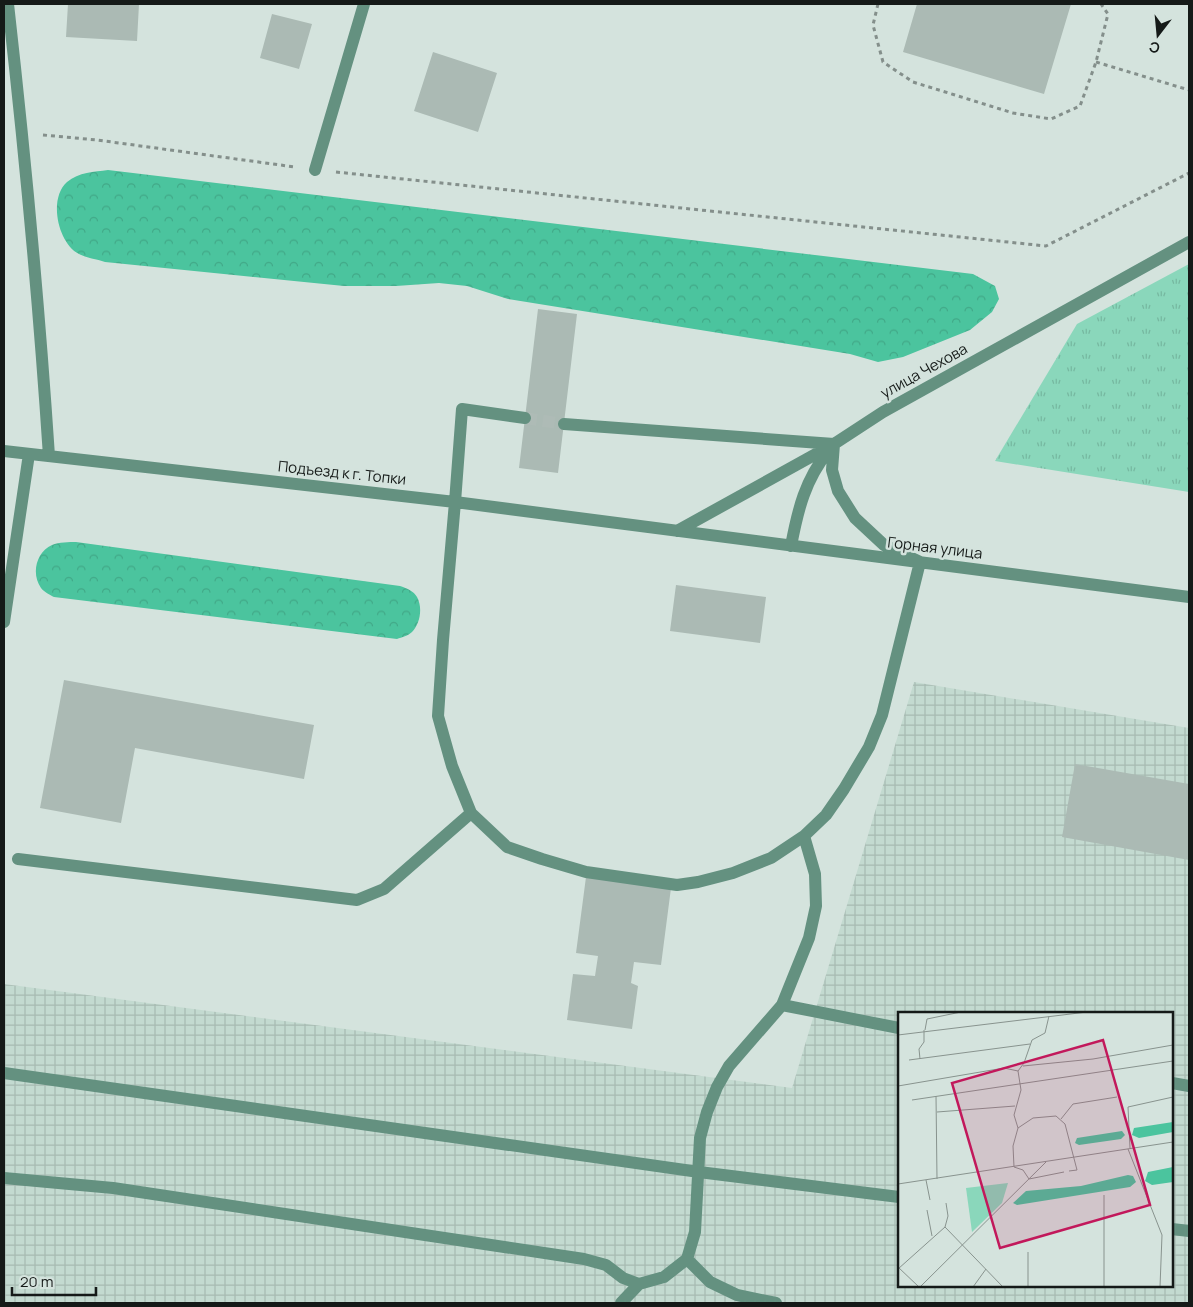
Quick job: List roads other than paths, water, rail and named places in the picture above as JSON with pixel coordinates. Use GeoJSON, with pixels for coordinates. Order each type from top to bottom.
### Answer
{"type":"FeatureCollection","features":[{"type":"Feature","properties":{"kind":"street"},"geometry":{"type":"LineString","coordinates":[[8,4],[22,133],[43,366],[49,456]]}},
{"type":"Feature","properties":{"kind":"street"},"geometry":{"type":"LineString","coordinates":[[315,170],[364,4]]}},
{"type":"Feature","properties":{"kind":"street","name":"улица Чехова"},"geometry":{"type":"LineString","coordinates":[[677,531],[834,444],[884,412],[1189,242]]}},
{"type":"Feature","properties":{"kind":"street"},"geometry":{"type":"LineString","coordinates":[[525,418],[462,409],[438,716],[452,766],[471,813],[507,847],[586,872],[677,885],[734,873],[771,858],[804,836],[826,815],[844,788],[869,747],[882,715],[920,562],[884,544],[855,518],[838,491],[832,470],[834,444]]}},
{"type":"Feature","properties":{"kind":"street"},"geometry":{"type":"LineString","coordinates":[[564,424],[834,444]]}},
{"type":"Feature","properties":{"kind":"street"},"geometry":{"type":"LineString","coordinates":[[791,546],[797,514],[806,485],[817,464],[834,444]]}},
{"type":"Feature","properties":{"kind":"street","name":"Подъезд к г. Топки"},"geometry":{"type":"LineString","coordinates":[[4,451],[455,502],[677,531]]}},
{"type":"Feature","properties":{"kind":"street"},"geometry":{"type":"LineString","coordinates":[[4,622],[29,454]]}},
{"type":"Feature","properties":{"kind":"street","name":"Горная улица"},"geometry":{"type":"LineString","coordinates":[[677,531],[1189,597]]}},
{"type":"Feature","properties":{"kind":"street"},"geometry":{"type":"LineString","coordinates":[[18,859],[357,900],[384,889],[471,813]]}},
{"type":"Feature","properties":{"kind":"street"},"geometry":{"type":"LineString","coordinates":[[621,1303],[639,1284],[664,1277],[687,1259],[695,1232],[700,1138],[707,1112],[717,1087],[729,1066],[782,1005],[809,938],[816,906],[815,874],[804,836]]}},
{"type":"Feature","properties":{"kind":"street"},"geometry":{"type":"LineString","coordinates":[[782,1005],[898,1028]]}},
{"type":"Feature","properties":{"kind":"street"},"geometry":{"type":"LineString","coordinates":[[4,1073],[698,1172],[898,1197]]}},
{"type":"Feature","properties":{"kind":"street"},"geometry":{"type":"LineString","coordinates":[[1173,1083],[1189,1086]]}},
{"type":"Feature","properties":{"kind":"street"},"geometry":{"type":"LineString","coordinates":[[4,1178],[113,1188],[584,1259],[606,1265],[623,1278],[639,1284]]}},
{"type":"Feature","properties":{"kind":"street"},"geometry":{"type":"LineString","coordinates":[[1173,1229],[1189,1231]]}},
{"type":"Feature","properties":{"kind":"street"},"geometry":{"type":"LineString","coordinates":[[687,1259],[710,1282],[737,1295],[776,1303]]}},
{"type":"Feature","properties":{"kind":"tunnel"},"geometry":{"type":"LineString","coordinates":[[525,418],[564,424]]}}]}
